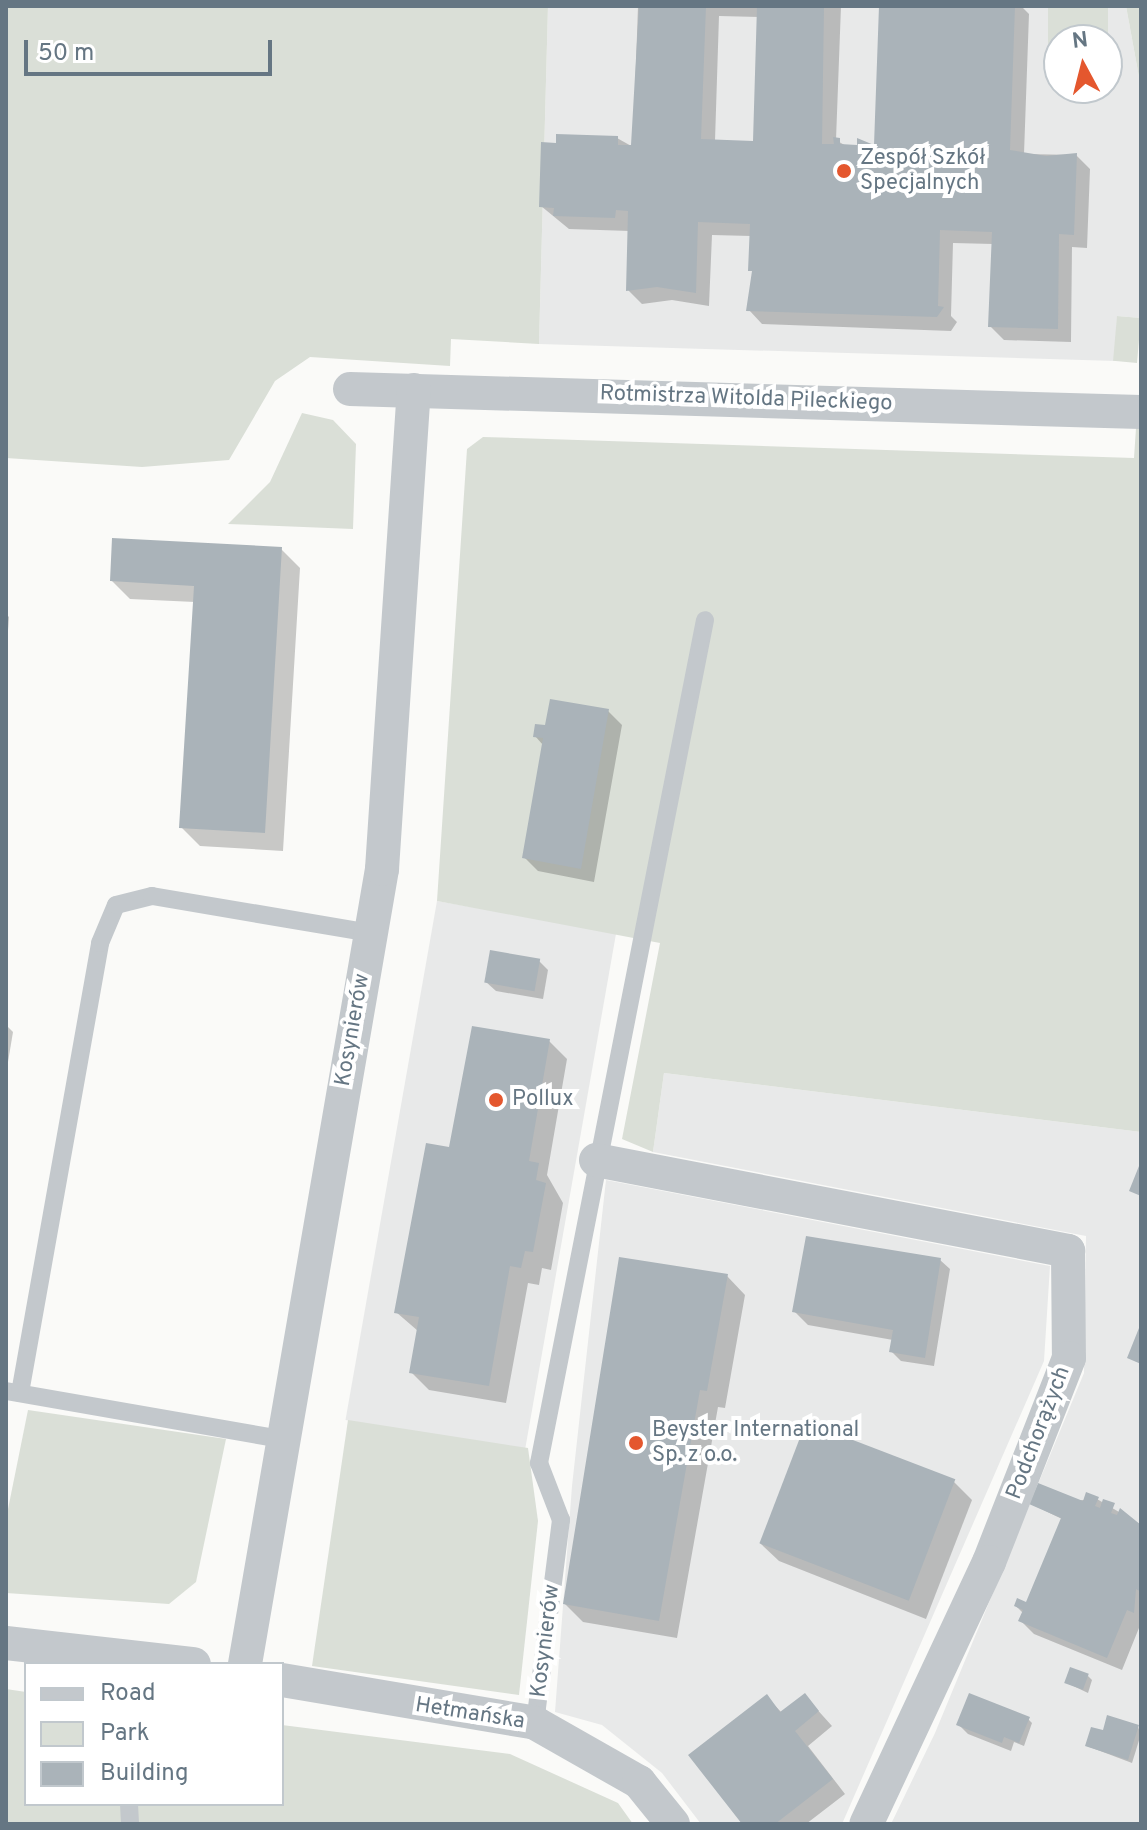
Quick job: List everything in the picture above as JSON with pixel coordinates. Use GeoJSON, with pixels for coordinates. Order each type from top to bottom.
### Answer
{"type":"FeatureCollection","features":[{"type":"Feature","properties":{"kind":"street","name":"Rotmistrza Witolda Pileckiego"},"geometry":{"type":"LineString","coordinates":[[350,389],[1141,412]]}},
{"type":"Feature","properties":{"kind":"street","name":"Kosynierów"},"geometry":{"type":"LineString","coordinates":[[245,1662],[383,853],[414,390]]}},
{"type":"Feature","properties":{"kind":"street","name":"Podchorążych"},"geometry":{"type":"LineString","coordinates":[[596,1160],[1068,1251],[1069,1358],[989,1562],[866,1824]]}},
{"type":"Feature","properties":{"kind":"street"},"geometry":{"type":"LineString","coordinates":[[6,1643],[169,1662]]}},
{"type":"Feature","properties":{"kind":"street","name":"Hetmańska"},"geometry":{"type":"LineString","coordinates":[[284,1680],[535,1723],[639,1782],[673,1824]]}},
{"type":"Feature","properties":{"kind":"lane","name":"Kosynierów"},"geometry":{"type":"LineString","coordinates":[[535,1723],[561,1520],[539,1463],[596,1160],[705,620]]}},
{"type":"Feature","properties":{"kind":"lane"},"geometry":{"type":"LineString","coordinates":[[282,1439],[13,1392],[100,943],[116,905],[152,896],[370,933]]}},
{"type":"Feature","properties":{"kind":"shaded area","name":"Zespół Szkół Specjalnych"},"geometry":{"type":"Polygon","coordinates":[[[548,6],[1126,6],[1141,88],[1141,318],[1117,316],[1116,361],[539,344],[548,6]]]}},
{"type":"Feature","properties":{"kind":"shaded area"},"geometry":{"type":"Polygon","coordinates":[[[437,901],[616,933],[525,1452],[345,1420],[437,901]]]}},
{"type":"Feature","properties":{"kind":"shaded area"},"geometry":{"type":"Polygon","coordinates":[[[664,1073],[1141,1132],[1141,1824],[891,1824],[935,1733],[1084,1373],[1086,1236],[653,1152],[664,1073]]]}},
{"type":"Feature","properties":{"kind":"shaded area"},"geometry":{"type":"Polygon","coordinates":[[[606,1180],[1050,1266],[1044,1361],[842,1824],[701,1824],[662,1773],[602,1725],[555,1712],[572,1486],[606,1180]]]}},
{"type":"Feature","properties":{"kind":"green space"},"geometry":{"type":"Polygon","coordinates":[[[6,6],[548,6],[539,344],[451,339],[450,366],[310,357],[275,381],[229,460],[142,467],[6,458],[6,6]]]}},
{"type":"Feature","properties":{"kind":"green space"},"geometry":{"type":"Polygon","coordinates":[[[1048,6],[1108,6],[1108,24],[1048,24],[1048,6]]]}},
{"type":"Feature","properties":{"kind":"green space"},"geometry":{"type":"Polygon","coordinates":[[[1126,6],[1141,6],[1141,88],[1126,6]]]}},
{"type":"Feature","properties":{"kind":"green space"},"geometry":{"type":"Polygon","coordinates":[[[1117,316],[1141,318],[1137,363],[1113,361],[1117,316]]]}},
{"type":"Feature","properties":{"kind":"green space"},"geometry":{"type":"Polygon","coordinates":[[[302,413],[333,420],[356,444],[353,529],[228,524],[270,482],[302,413]]]}},
{"type":"Feature","properties":{"kind":"green space"},"geometry":{"type":"Polygon","coordinates":[[[1136,428],[1141,428],[1141,1132],[664,1073],[653,1152],[622,1139],[660,943],[437,901],[467,449],[483,437],[1134,458],[1136,428]]]}},
{"type":"Feature","properties":{"kind":"green space"},"geometry":{"type":"Polygon","coordinates":[[[28,1410],[226,1439],[196,1582],[169,1604],[6,1593],[6,1519],[28,1410]]]}},
{"type":"Feature","properties":{"kind":"green space"},"geometry":{"type":"Polygon","coordinates":[[[348,1420],[528,1448],[538,1521],[519,1695],[312,1666],[348,1420]]]}},
{"type":"Feature","properties":{"kind":"green space"},"geometry":{"type":"Polygon","coordinates":[[[6,1689],[24,1692],[24,1806],[284,1806],[284,1725],[510,1754],[618,1803],[633,1824],[6,1824],[6,1689]]]}},
{"type":"Feature","properties":{"kind":"building"},"geometry":{"type":"Polygon","coordinates":[[[639,6],[706,6],[701,139],[753,141],[757,6],[824,6],[822,144],[834,144],[833,137],[840,138],[840,144],[857,145],[857,138],[874,145],[879,6],[1015,6],[1010,150],[1046,156],[1077,153],[1074,235],[1059,234],[1058,329],[988,327],[992,232],[940,230],[938,306],[944,307],[937,317],[746,311],[752,271],[748,271],[750,224],[698,222],[696,293],[657,287],[626,291],[628,211],[616,210],[615,218],[553,216],[554,208],[539,207],[541,142],[556,143],[556,134],[618,136],[618,145],[631,145],[639,6]]]}},
{"type":"Feature","properties":{"kind":"building"},"geometry":{"type":"Polygon","coordinates":[[[112,538],[282,547],[265,833],[179,828],[194,586],[110,581],[112,538]]]}},
{"type":"Feature","properties":{"kind":"building"},"geometry":{"type":"Polygon","coordinates":[[[550,699],[609,709],[581,869],[522,858],[543,738],[533,737],[535,724],[545,725],[550,699]]]}},
{"type":"Feature","properties":{"kind":"building"},"geometry":{"type":"Polygon","coordinates":[[[490,950],[540,959],[534,991],[484,982],[490,950]]]}},
{"type":"Feature","properties":{"kind":"building"},"geometry":{"type":"Polygon","coordinates":[[[472,1026],[550,1039],[529,1161],[539,1163],[536,1180],[546,1183],[533,1252],[525,1251],[521,1268],[510,1266],[489,1386],[409,1373],[419,1317],[394,1313],[426,1143],[449,1147],[472,1026]]]}},
{"type":"Feature","properties":{"kind":"building"},"geometry":{"type":"Polygon","coordinates":[[[1141,1161],[1141,1196],[1129,1191],[1141,1161]]]}},
{"type":"Feature","properties":{"kind":"building"},"geometry":{"type":"Polygon","coordinates":[[[806,1236],[941,1258],[925,1358],[889,1352],[893,1330],[792,1312],[806,1236]]]}},
{"type":"Feature","properties":{"kind":"building"},"geometry":{"type":"Polygon","coordinates":[[[619,1257],[728,1274],[707,1391],[700,1390],[659,1621],[563,1604],[619,1257]]]}},
{"type":"Feature","properties":{"kind":"building"},"geometry":{"type":"Polygon","coordinates":[[[1141,1323],[1141,1364],[1127,1358],[1141,1323]]]}},
{"type":"Feature","properties":{"kind":"building"},"geometry":{"type":"Polygon","coordinates":[[[806,1422],[955,1479],[909,1601],[759,1543],[806,1422]]]}},
{"type":"Feature","properties":{"kind":"building"},"geometry":{"type":"Polygon","coordinates":[[[1038,1483],[1083,1501],[1086,1492],[1099,1497],[1095,1506],[1100,1508],[1103,1499],[1115,1503],[1111,1513],[1117,1515],[1120,1508],[1141,1525],[1141,1592],[1136,1589],[1134,1613],[1127,1610],[1107,1658],[1018,1621],[1023,1610],[1014,1606],[1017,1598],[1026,1602],[1061,1518],[1029,1504],[1038,1483]]]}},
{"type":"Feature","properties":{"kind":"building"},"geometry":{"type":"Polygon","coordinates":[[[1070,1667],[1089,1674],[1083,1690],[1064,1683],[1070,1667]]]}},
{"type":"Feature","properties":{"kind":"building"},"geometry":{"type":"Polygon","coordinates":[[[805,1693],[819,1711],[795,1731],[833,1779],[775,1824],[742,1824],[688,1755],[767,1694],[780,1712],[805,1693]]]}},
{"type":"Feature","properties":{"kind":"building"},"geometry":{"type":"Polygon","coordinates":[[[969,1693],[1030,1717],[1019,1743],[1004,1737],[1002,1743],[956,1725],[969,1693]]]}},
{"type":"Feature","properties":{"kind":"building"},"geometry":{"type":"Polygon","coordinates":[[[1107,1715],[1139,1725],[1128,1760],[1085,1746],[1091,1727],[1103,1730],[1107,1715]]]}},
{"type":"Feature","properties":{"kind":"place","name":"Zespół Szkół Specjalnych"},"geometry":{"type":"Point","coordinates":[844,171]}},
{"type":"Feature","properties":{"kind":"place","name":"Pollux"},"geometry":{"type":"Point","coordinates":[496,1100]}},
{"type":"Feature","properties":{"kind":"place","name":"Beyster International Sp. z o.o."},"geometry":{"type":"Point","coordinates":[636,1443]}}]}
